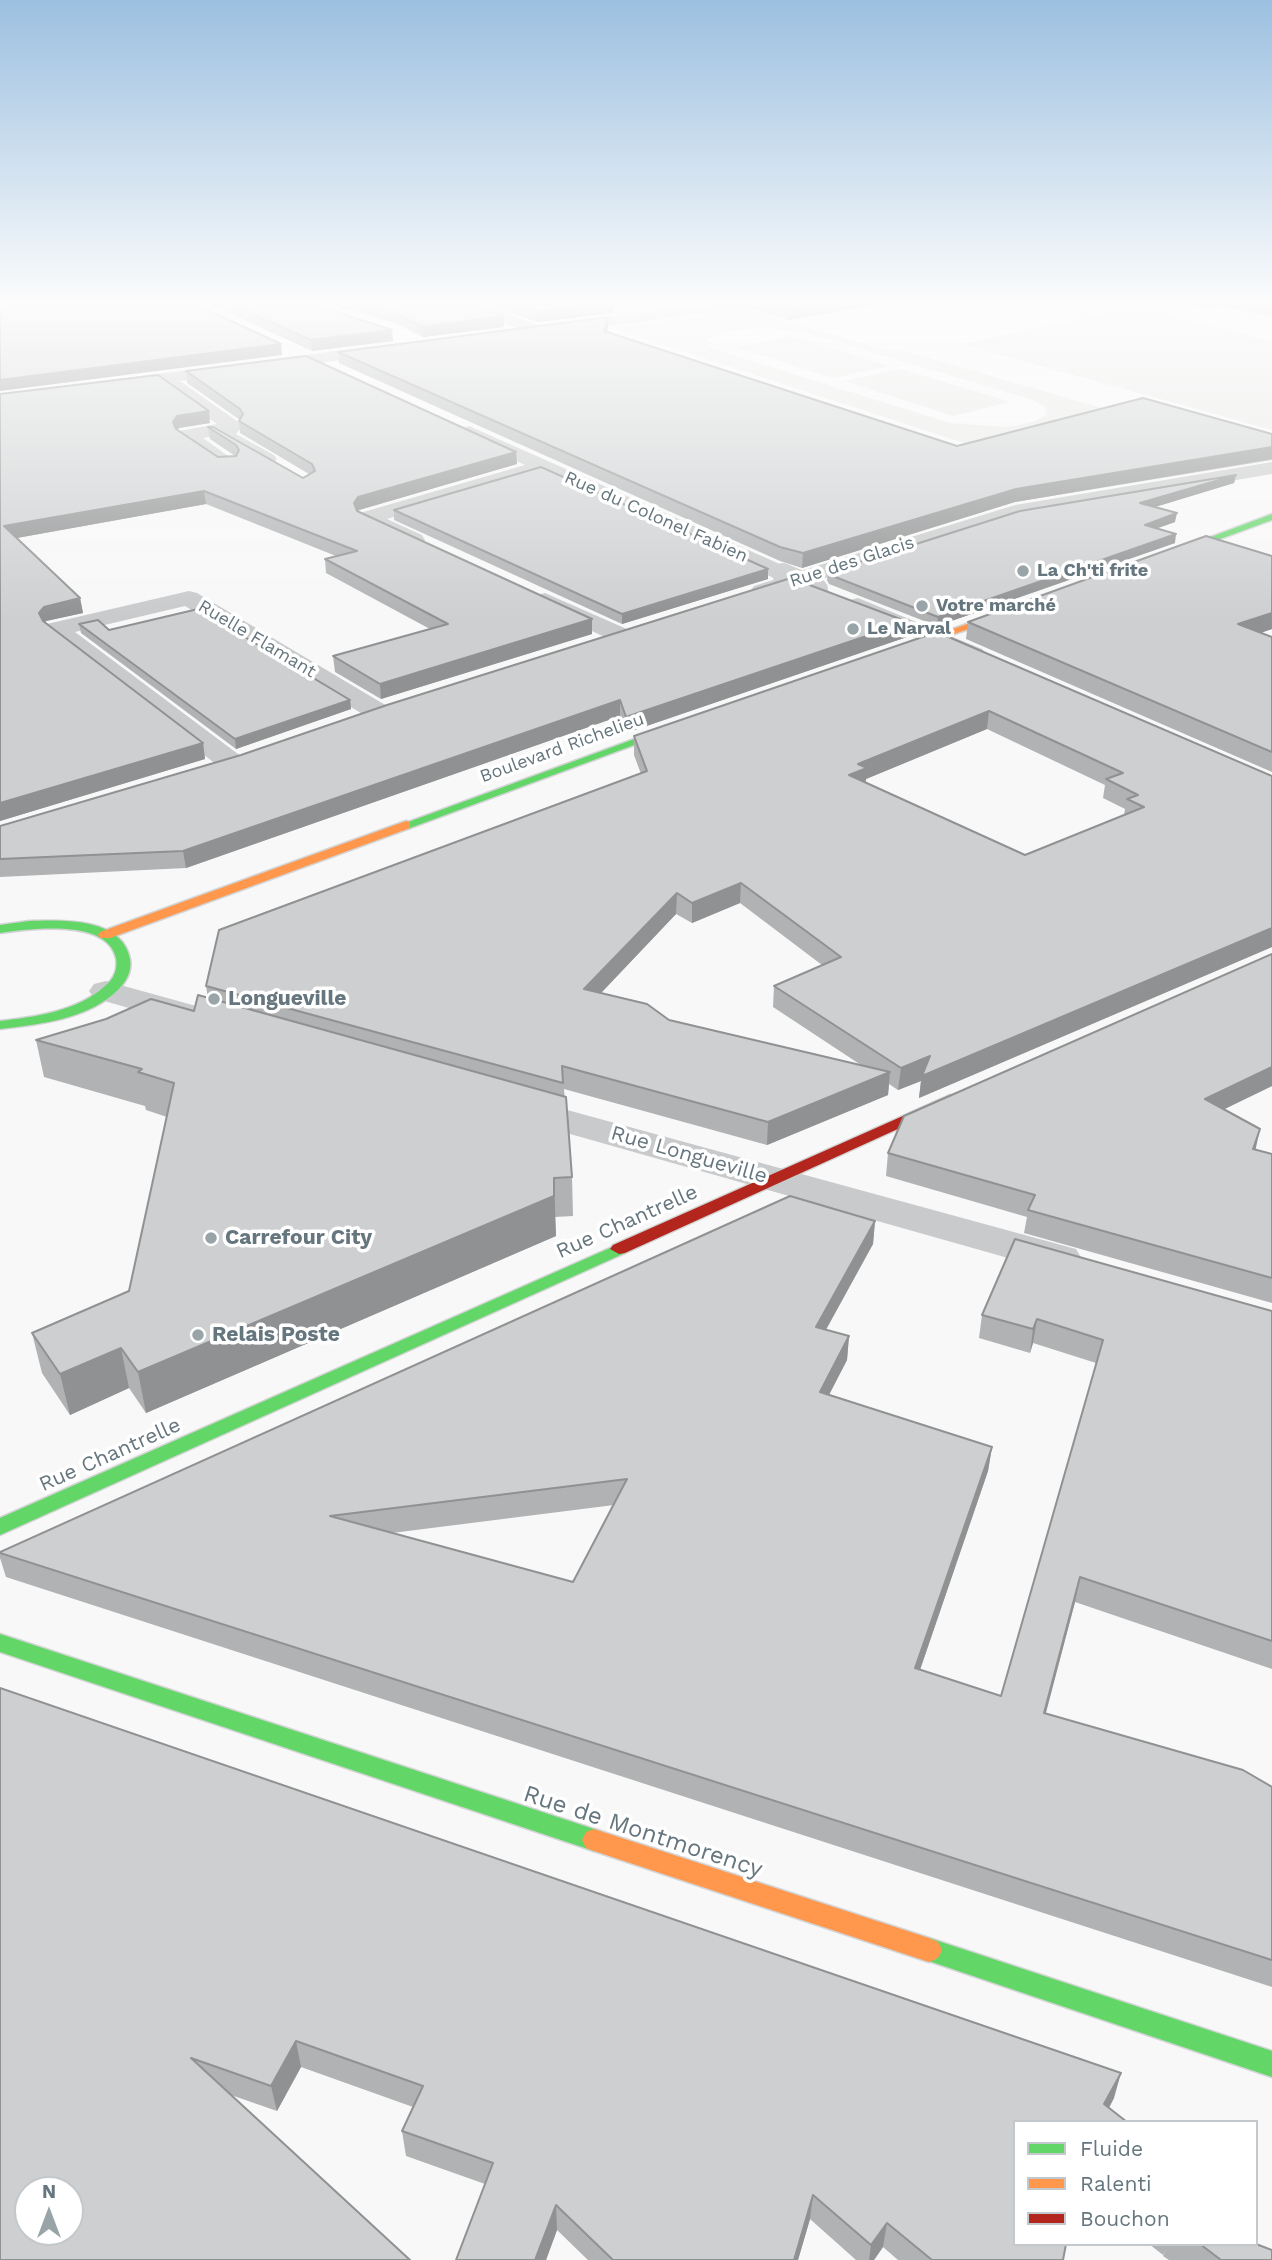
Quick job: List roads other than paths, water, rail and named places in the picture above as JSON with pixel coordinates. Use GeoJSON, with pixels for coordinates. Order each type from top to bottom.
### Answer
{"type":"FeatureCollection","features":[{"type":"Feature","properties":{"kind":"main road"},"geometry":{"type":"LineString","coordinates":[[1154,560],[1272,517]]}},
{"type":"Feature","properties":{"kind":"main road"},"geometry":{"type":"LineString","coordinates":[[884,655],[1037,603]]}},
{"type":"Feature","properties":{"kind":"main road","name":"Boulevard Richelieu"},"geometry":{"type":"LineString","coordinates":[[105,935],[702,718]]}},
{"type":"Feature","properties":{"kind":"main road"},"geometry":{"type":"LineString","coordinates":[[0,929],[43,923],[66,924],[105,935],[118,946],[124,960],[119,976],[106,991],[83,1006],[52,1018],[0,1025]]}},
{"type":"Feature","properties":{"kind":"main road","name":"Rue Chantrelle"},"geometry":{"type":"LineString","coordinates":[[0,1527],[960,1096]]}},
{"type":"Feature","properties":{"kind":"main road","name":"Rue de Montmorency"},"geometry":{"type":"LineString","coordinates":[[0,1643],[1272,2064]]}},
{"type":"Feature","properties":{"kind":"street"},"geometry":{"type":"LineString","coordinates":[[207,408],[233,427]]}},
{"type":"Feature","properties":{"kind":"street","name":"Rue du Colonel Fabien"},"geometry":{"type":"LineString","coordinates":[[453,425],[817,589],[991,662]]}},
{"type":"Feature","properties":{"kind":"street"},"geometry":{"type":"LineString","coordinates":[[228,463],[186,435],[233,427]]}},
{"type":"Feature","properties":{"kind":"street"},"geometry":{"type":"LineString","coordinates":[[233,427],[224,435],[287,470]]}},
{"type":"Feature","properties":{"kind":"street"},"geometry":{"type":"LineString","coordinates":[[431,548],[368,518],[542,466]]}},
{"type":"Feature","properties":{"kind":"street","name":"Rue des Glacis"},"geometry":{"type":"LineString","coordinates":[[736,599],[1015,510],[1272,467]]}},
{"type":"Feature","properties":{"kind":"street"},"geometry":{"type":"LineString","coordinates":[[519,589],[620,635]]}},
{"type":"Feature","properties":{"kind":"street","name":"Ruelle Flamant"},"geometry":{"type":"LineString","coordinates":[[206,771],[244,759],[57,629],[189,598],[366,716],[404,704]]}},
{"type":"Feature","properties":{"kind":"street"},"geometry":{"type":"LineString","coordinates":[[582,647],[646,627]]}},
{"type":"Feature","properties":{"kind":"street"},"geometry":{"type":"LineString","coordinates":[[106,991],[223,1024]]}},
{"type":"Feature","properties":{"kind":"street","name":"Rue Longueville"},"geometry":{"type":"LineString","coordinates":[[477,1096],[1088,1267]]}},
{"type":"Feature","properties":{"kind":"place","name":"La Ch'ti frite"},"geometry":{"type":"Point","coordinates":[1023,571]}},
{"type":"Feature","properties":{"kind":"place","name":"Votre marché"},"geometry":{"type":"Point","coordinates":[922,606]}},
{"type":"Feature","properties":{"kind":"place","name":"Le Narval"},"geometry":{"type":"Point","coordinates":[853,629]}},
{"type":"Feature","properties":{"kind":"place","name":"Longueville"},"geometry":{"type":"Point","coordinates":[214,999]}},
{"type":"Feature","properties":{"kind":"place","name":"Carrefour City"},"geometry":{"type":"Point","coordinates":[211,1238]}},
{"type":"Feature","properties":{"kind":"place","name":"Relais Poste"},"geometry":{"type":"Point","coordinates":[198,1335]}}]}
